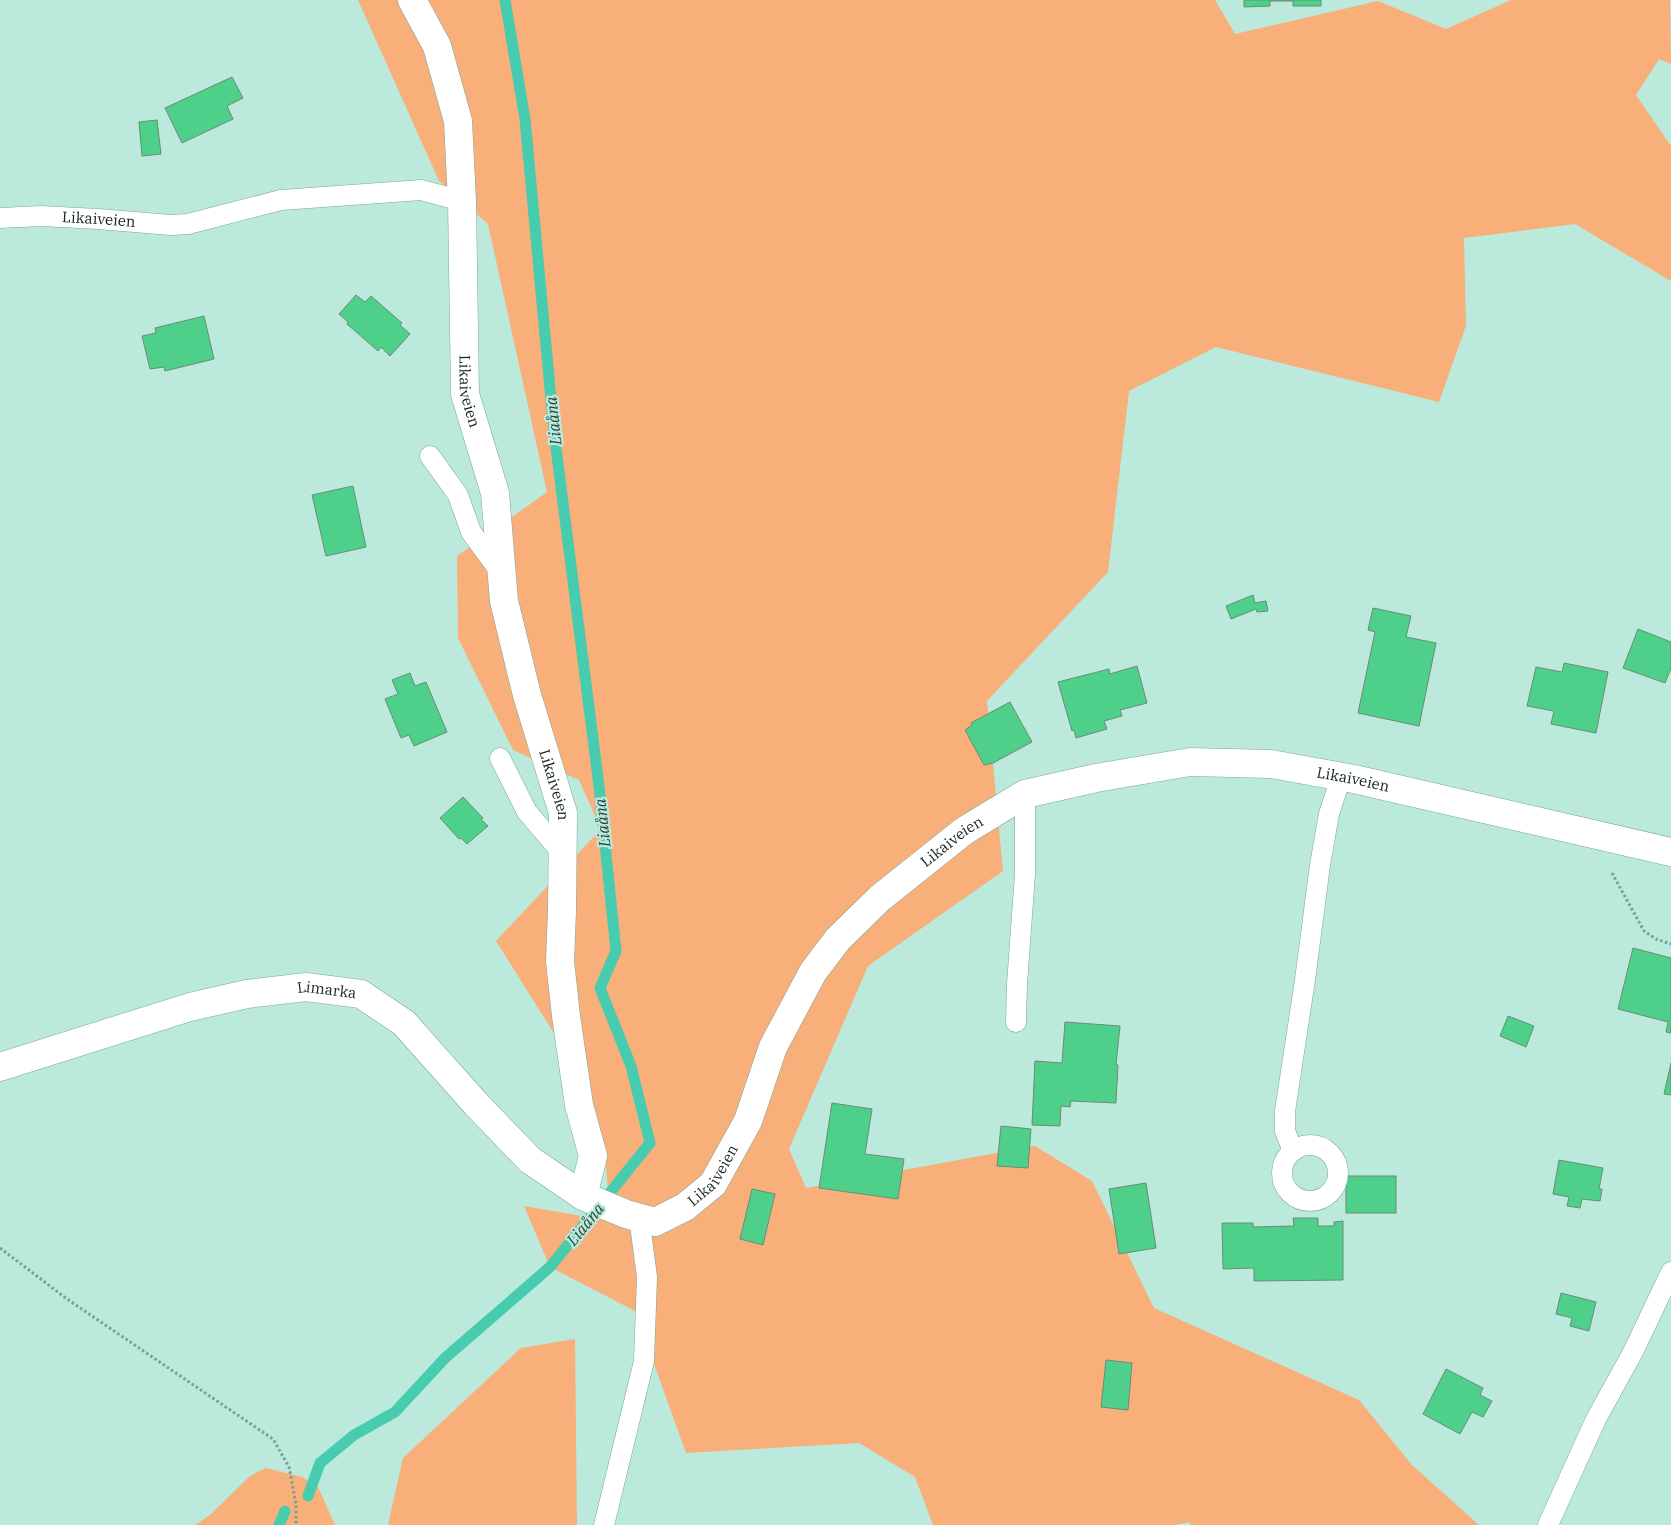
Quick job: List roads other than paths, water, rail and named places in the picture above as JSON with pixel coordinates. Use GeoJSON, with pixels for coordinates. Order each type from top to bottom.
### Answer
{"type":"FeatureCollection","features":[{"type":"Feature","properties":{"kind":"street","name":"Likaiveien"},"geometry":{"type":"LineString","coordinates":[[412,0],[437,46],[458,121],[462,201],[465,394],[495,493],[504,601],[528,695],[563,813],[560,961],[579,1105],[593,1156],[582,1196],[626,1214],[655,1222],[685,1207],[713,1184],[748,1120],[773,1047],[813,972],[838,939],[880,898],[964,831],[1025,794],[1096,778],[1190,762],[1271,764],[1354,779],[1671,852]]}},
{"type":"Feature","properties":{"kind":"street","name":"Limarka"},"geometry":{"type":"LineString","coordinates":[[0,1068],[190,1007],[247,994],[306,986],[361,994],[404,1023],[476,1104],[530,1160],[582,1196]]}},
{"type":"Feature","properties":{"kind":"lane","name":"Likaiveien"},"geometry":{"type":"LineString","coordinates":[[0,218],[60,217],[171,225],[188,224],[281,200],[421,190],[462,201]]}},
{"type":"Feature","properties":{"kind":"lane"},"geometry":{"type":"LineString","coordinates":[[430,456],[458,495],[471,532],[502,574]]}},
{"type":"Feature","properties":{"kind":"lane"},"geometry":{"type":"LineString","coordinates":[[500,758],[527,812],[563,854]]}},
{"type":"Feature","properties":{"kind":"lane"},"geometry":{"type":"LineString","coordinates":[[1293,1151],[1285,1131],[1285,1111],[1320,865],[1329,814],[1341,777]]}},
{"type":"Feature","properties":{"kind":"lane"},"geometry":{"type":"LineString","coordinates":[[1016,1022],[1025,874],[1025,794]]}},
{"type":"Feature","properties":{"kind":"lane"},"geometry":{"type":"LineString","coordinates":[[604,1525],[644,1361],[646,1277],[639,1218]]}},
{"type":"Feature","properties":{"kind":"lane"},"geometry":{"type":"LineString","coordinates":[[1548,1525],[1596,1419],[1633,1352],[1671,1272]]}},
{"type":"Feature","properties":{"kind":"waterway","name":"Liaåna"},"geometry":{"type":"LineString","coordinates":[[308,1496],[320,1463],[354,1435],[395,1412],[445,1358],[550,1267],[650,1143],[631,1066],[600,988],[616,951],[599,786],[554,432],[525,119],[505,0]]}},
{"type":"Feature","properties":{"kind":"waterway","name":"Liaåna"},"geometry":{"type":"LineString","coordinates":[[279,1525],[285,1511]]}}]}
